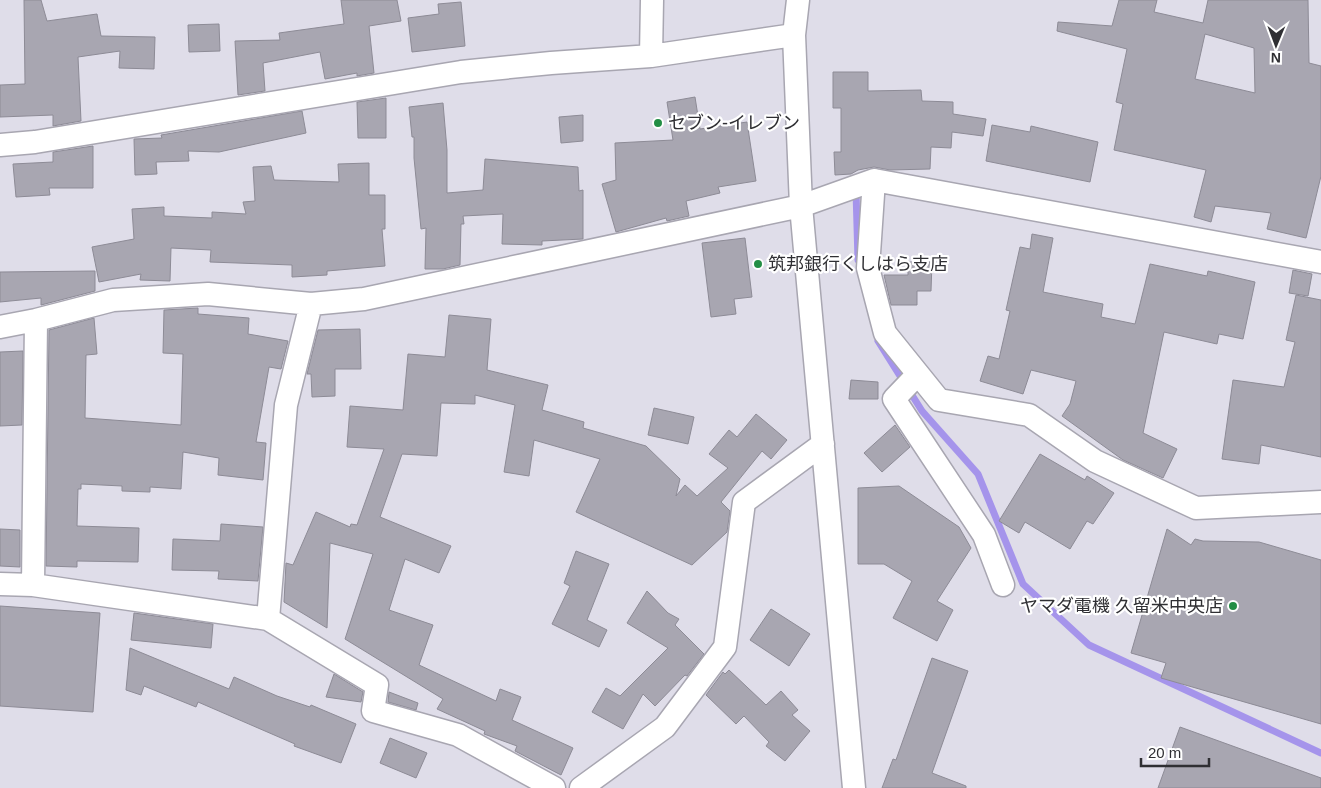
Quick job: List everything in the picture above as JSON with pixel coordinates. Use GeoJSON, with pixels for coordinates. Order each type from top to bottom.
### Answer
{"type":"FeatureCollection","features":[{"type":"Feature","properties":{"kind":"street"},"geometry":{"type":"LineString","coordinates":[[651,56],[652,0]]}},
{"type":"Feature","properties":{"kind":"street"},"geometry":{"type":"LineString","coordinates":[[798,0],[794,35],[801,206],[854,788]]}},
{"type":"Feature","properties":{"kind":"street"},"geometry":{"type":"LineString","coordinates":[[0,145],[35,142],[461,72],[651,56],[794,35]]}},
{"type":"Feature","properties":{"kind":"street"},"geometry":{"type":"LineString","coordinates":[[874,180],[868,268],[885,333],[939,400],[1029,415],[1095,461],[1196,508],[1321,502]]}},
{"type":"Feature","properties":{"kind":"street"},"geometry":{"type":"LineString","coordinates":[[0,327],[36,320],[113,300],[208,294],[310,304],[364,299],[801,206],[874,180],[1321,262]]}},
{"type":"Feature","properties":{"kind":"street"},"geometry":{"type":"LineString","coordinates":[[268,619],[286,405],[310,304]]}},
{"type":"Feature","properties":{"kind":"street"},"geometry":{"type":"LineString","coordinates":[[32,585],[36,320]]}},
{"type":"Feature","properties":{"kind":"street"},"geometry":{"type":"LineString","coordinates":[[918,374],[894,398],[984,535],[1003,585]]}},
{"type":"Feature","properties":{"kind":"street"},"geometry":{"type":"LineString","coordinates":[[581,788],[665,727],[725,647],[744,502],[823,444]]}},
{"type":"Feature","properties":{"kind":"street"},"geometry":{"type":"LineString","coordinates":[[0,584],[32,585],[268,619],[377,686],[372,711],[458,735],[554,788]]}},
{"type":"Feature","properties":{"kind":"building"},"geometry":{"type":"Polygon","coordinates":[[[24,0],[41,0],[47,21],[97,14],[101,36],[155,37],[154,69],[119,68],[120,51],[78,57],[81,121],[53,126],[53,115],[0,117],[0,85],[25,84],[24,0]]]}},
{"type":"Feature","properties":{"kind":"building"},"geometry":{"type":"Polygon","coordinates":[[[341,0],[397,0],[401,21],[369,26],[374,73],[357,76],[357,73],[325,79],[320,52],[263,63],[265,91],[238,95],[235,41],[280,40],[279,33],[344,24],[341,0]]]}},
{"type":"Feature","properties":{"kind":"building"},"geometry":{"type":"Polygon","coordinates":[[[1119,0],[1157,0],[1154,12],[1203,23],[1208,0],[1308,0],[1309,63],[1321,66],[1321,176],[1306,238],[1267,229],[1271,213],[1215,206],[1211,222],[1194,217],[1206,170],[1114,150],[1123,104],[1116,102],[1127,49],[1057,31],[1058,22],[1112,26],[1119,0]],[[1205,34],[1195,79],[1255,93],[1254,48],[1205,34]]]}},
{"type":"Feature","properties":{"kind":"building"},"geometry":{"type":"Polygon","coordinates":[[[461,2],[465,46],[412,52],[408,18],[439,14],[438,4],[461,2]]]}},
{"type":"Feature","properties":{"kind":"building"},"geometry":{"type":"Polygon","coordinates":[[[219,24],[220,51],[189,52],[188,25],[219,24]]]}},
{"type":"Feature","properties":{"kind":"building"},"geometry":{"type":"Polygon","coordinates":[[[833,72],[868,72],[868,91],[921,90],[922,101],[953,102],[953,114],[986,119],[983,136],[952,132],[951,148],[931,147],[930,169],[890,170],[874,167],[858,170],[851,174],[835,175],[834,152],[841,152],[841,108],[833,108],[833,72]]]}},
{"type":"Feature","properties":{"kind":"building"},"geometry":{"type":"Polygon","coordinates":[[[695,97],[700,129],[747,122],[756,181],[718,187],[720,193],[686,201],[689,216],[667,221],[666,218],[616,232],[602,184],[616,180],[615,143],[673,140],[667,102],[695,97]]]}},
{"type":"Feature","properties":{"kind":"building"},"geometry":{"type":"Polygon","coordinates":[[[386,98],[386,138],[358,138],[357,102],[386,98]]]}},
{"type":"Feature","properties":{"kind":"building"},"geometry":{"type":"Polygon","coordinates":[[[443,103],[447,150],[447,193],[483,190],[485,159],[578,167],[579,191],[583,190],[583,239],[542,241],[542,245],[502,244],[503,214],[463,216],[464,224],[461,224],[460,265],[443,269],[425,269],[426,228],[421,229],[414,158],[414,137],[412,137],[409,107],[443,103]]]}},
{"type":"Feature","properties":{"kind":"building"},"geometry":{"type":"Polygon","coordinates":[[[302,111],[306,133],[219,152],[188,151],[189,161],[156,162],[157,174],[135,175],[134,139],[162,138],[161,135],[302,111]]]}},
{"type":"Feature","properties":{"kind":"building"},"geometry":{"type":"Polygon","coordinates":[[[583,115],[583,141],[561,143],[559,117],[583,115]]]}},
{"type":"Feature","properties":{"kind":"building"},"geometry":{"type":"Polygon","coordinates":[[[992,125],[1030,132],[1031,126],[1098,142],[1090,182],[986,161],[992,125]]]}},
{"type":"Feature","properties":{"kind":"building"},"geometry":{"type":"Polygon","coordinates":[[[93,146],[93,188],[49,188],[50,195],[16,197],[13,164],[53,162],[53,152],[93,146]]]}},
{"type":"Feature","properties":{"kind":"building"},"geometry":{"type":"Polygon","coordinates":[[[369,163],[369,195],[385,195],[385,229],[382,229],[385,266],[327,271],[327,275],[292,277],[292,265],[210,262],[211,250],[171,248],[170,281],[140,280],[141,274],[99,282],[92,247],[134,239],[132,209],[164,207],[164,216],[212,218],[212,212],[246,214],[243,202],[255,201],[253,167],[271,166],[274,180],[339,182],[338,164],[369,163]]]}},
{"type":"Feature","properties":{"kind":"building"},"geometry":{"type":"Polygon","coordinates":[[[1032,234],[1053,238],[1043,292],[1103,304],[1101,317],[1135,324],[1150,264],[1207,276],[1208,271],[1255,282],[1243,339],[1219,334],[1217,344],[1164,332],[1143,433],[1177,449],[1163,478],[1123,460],[1062,416],[1070,404],[1076,381],[1031,370],[1023,394],[980,381],[988,356],[999,359],[1010,311],[1006,310],[1020,247],[1030,249],[1032,234]]]}},
{"type":"Feature","properties":{"kind":"building"},"geometry":{"type":"Polygon","coordinates":[[[745,238],[752,297],[734,299],[736,314],[711,317],[702,243],[745,238]]]}},
{"type":"Feature","properties":{"kind":"building"},"geometry":{"type":"Polygon","coordinates":[[[908,262],[932,262],[931,291],[917,291],[917,305],[891,305],[884,275],[908,275],[908,262]]]}},
{"type":"Feature","properties":{"kind":"building"},"geometry":{"type":"Polygon","coordinates":[[[1293,270],[1312,274],[1308,296],[1289,293],[1293,270]]]}},
{"type":"Feature","properties":{"kind":"building"},"geometry":{"type":"Polygon","coordinates":[[[95,271],[95,291],[41,305],[41,298],[0,302],[0,272],[95,271]]]}},
{"type":"Feature","properties":{"kind":"building"},"geometry":{"type":"Polygon","coordinates":[[[1296,295],[1321,300],[1321,457],[1261,445],[1259,464],[1222,459],[1233,380],[1284,387],[1295,342],[1286,340],[1296,295]]]}},
{"type":"Feature","properties":{"kind":"building"},"geometry":{"type":"Polygon","coordinates":[[[198,308],[198,314],[249,318],[248,334],[288,341],[281,369],[269,367],[256,442],[266,443],[263,480],[218,475],[219,458],[183,452],[181,489],[150,487],[150,492],[122,491],[122,486],[81,484],[81,489],[78,489],[77,526],[139,528],[138,562],[77,561],[77,567],[46,566],[49,330],[94,318],[97,354],[86,355],[85,418],[181,425],[183,354],[163,353],[164,310],[198,308]]]}},
{"type":"Feature","properties":{"kind":"building"},"geometry":{"type":"Polygon","coordinates":[[[449,315],[491,319],[487,370],[548,385],[542,410],[584,422],[583,428],[646,446],[680,479],[676,496],[685,485],[697,496],[728,468],[709,454],[729,430],[737,437],[756,414],[787,440],[771,459],[762,451],[721,502],[730,511],[727,532],[692,565],[576,512],[600,459],[534,440],[529,476],[504,472],[515,405],[475,395],[475,404],[441,403],[437,456],[402,454],[380,517],[451,546],[439,573],[405,559],[389,610],[433,625],[419,665],[496,701],[500,689],[521,697],[512,720],[573,748],[561,775],[515,751],[517,746],[484,734],[485,731],[437,709],[443,699],[345,639],[373,554],[330,543],[327,628],[284,602],[286,563],[293,565],[316,512],[350,527],[351,524],[357,525],[384,449],[347,447],[350,406],[403,410],[408,354],[445,357],[449,315]]]}},
{"type":"Feature","properties":{"kind":"building"},"geometry":{"type":"Polygon","coordinates":[[[360,329],[361,369],[335,369],[335,396],[312,397],[311,374],[307,374],[318,330],[360,329]]]}},
{"type":"Feature","properties":{"kind":"building"},"geometry":{"type":"Polygon","coordinates":[[[23,351],[22,425],[0,426],[0,352],[23,351]]]}},
{"type":"Feature","properties":{"kind":"building"},"geometry":{"type":"Polygon","coordinates":[[[851,380],[878,382],[878,399],[849,399],[851,380]]]}},
{"type":"Feature","properties":{"kind":"building"},"geometry":{"type":"Polygon","coordinates":[[[654,408],[694,417],[688,444],[648,435],[654,408]]]}},
{"type":"Feature","properties":{"kind":"building"},"geometry":{"type":"Polygon","coordinates":[[[895,425],[910,447],[882,472],[864,453],[895,425]]]}},
{"type":"Feature","properties":{"kind":"building"},"geometry":{"type":"Polygon","coordinates":[[[1040,454],[1085,480],[1087,476],[1114,493],[1093,524],[1087,521],[1070,549],[1025,522],[1019,533],[999,521],[1040,454]]]}},
{"type":"Feature","properties":{"kind":"building"},"geometry":{"type":"Polygon","coordinates":[[[899,486],[959,527],[971,548],[937,601],[953,610],[937,641],[893,618],[912,581],[884,564],[858,564],[858,488],[899,486]]]}},
{"type":"Feature","properties":{"kind":"building"},"geometry":{"type":"Polygon","coordinates":[[[221,524],[263,527],[258,581],[218,579],[219,571],[172,570],[173,539],[220,541],[221,524]]]}},
{"type":"Feature","properties":{"kind":"building"},"geometry":{"type":"Polygon","coordinates":[[[0,529],[20,530],[20,567],[0,566],[0,529]]]}},
{"type":"Feature","properties":{"kind":"building","name":"ヤマダ電機 久留米中央店"},"geometry":{"type":"Polygon","coordinates":[[[1167,529],[1191,545],[1195,539],[1203,541],[1259,542],[1321,560],[1321,724],[1161,678],[1166,663],[1131,653],[1167,529]]]}},
{"type":"Feature","properties":{"kind":"building"},"geometry":{"type":"Polygon","coordinates":[[[576,551],[609,564],[587,620],[607,630],[599,647],[552,624],[570,586],[564,583],[576,551]]]}},
{"type":"Feature","properties":{"kind":"building"},"geometry":{"type":"Polygon","coordinates":[[[647,591],[668,613],[679,619],[675,625],[704,654],[687,676],[685,675],[655,706],[643,694],[623,729],[592,712],[606,688],[620,696],[668,648],[627,623],[647,591]]]}},
{"type":"Feature","properties":{"kind":"building"},"geometry":{"type":"Polygon","coordinates":[[[0,606],[100,613],[93,712],[0,706],[0,606]]]}},
{"type":"Feature","properties":{"kind":"building"},"geometry":{"type":"Polygon","coordinates":[[[771,609],[810,634],[789,666],[750,640],[771,609]]]}},
{"type":"Feature","properties":{"kind":"building"},"geometry":{"type":"Polygon","coordinates":[[[134,613],[213,624],[211,648],[131,640],[134,613]]]}},
{"type":"Feature","properties":{"kind":"building"},"geometry":{"type":"Polygon","coordinates":[[[130,648],[229,689],[234,677],[277,696],[310,707],[311,705],[356,724],[341,763],[294,746],[295,744],[198,702],[196,707],[144,686],[141,695],[126,690],[130,648]]]}},
{"type":"Feature","properties":{"kind":"building"},"geometry":{"type":"Polygon","coordinates":[[[932,658],[968,671],[932,773],[966,786],[966,788],[882,788],[893,759],[896,760],[932,658]]]}},
{"type":"Feature","properties":{"kind":"building"},"geometry":{"type":"Polygon","coordinates":[[[729,670],[766,705],[781,691],[798,710],[792,715],[810,731],[785,761],[766,746],[769,742],[744,716],[736,724],[706,695],[723,672],[725,674],[729,670]]]}},
{"type":"Feature","properties":{"kind":"building"},"geometry":{"type":"Polygon","coordinates":[[[334,674],[363,692],[361,702],[326,697],[334,674]]]}},
{"type":"Feature","properties":{"kind":"building"},"geometry":{"type":"Polygon","coordinates":[[[389,692],[418,703],[416,710],[388,702],[389,692]]]}},
{"type":"Feature","properties":{"kind":"building"},"geometry":{"type":"Polygon","coordinates":[[[1180,727],[1321,778],[1321,788],[1158,788],[1180,727]]]}},
{"type":"Feature","properties":{"kind":"building"},"geometry":{"type":"Polygon","coordinates":[[[390,738],[427,753],[416,778],[380,763],[390,738]]]}},
{"type":"Feature","properties":{"kind":"waterway"},"geometry":{"type":"LineString","coordinates":[[856,191],[858,260]]}},
{"type":"Feature","properties":{"kind":"waterway"},"geometry":{"type":"LineString","coordinates":[[878,341],[922,411],[978,474],[1023,584],[1089,645],[1321,753]]}},
{"type":"Feature","properties":{"kind":"place","name":"セブン-イレブン"},"geometry":{"type":"Point","coordinates":[658,123]}},
{"type":"Feature","properties":{"kind":"place","name":"筑邦銀行くしはら支店"},"geometry":{"type":"Point","coordinates":[758,264]}},
{"type":"Feature","properties":{"kind":"place","name":"ヤマダ電機 久留米中央店"},"geometry":{"type":"Point","coordinates":[1233,606]}}]}
